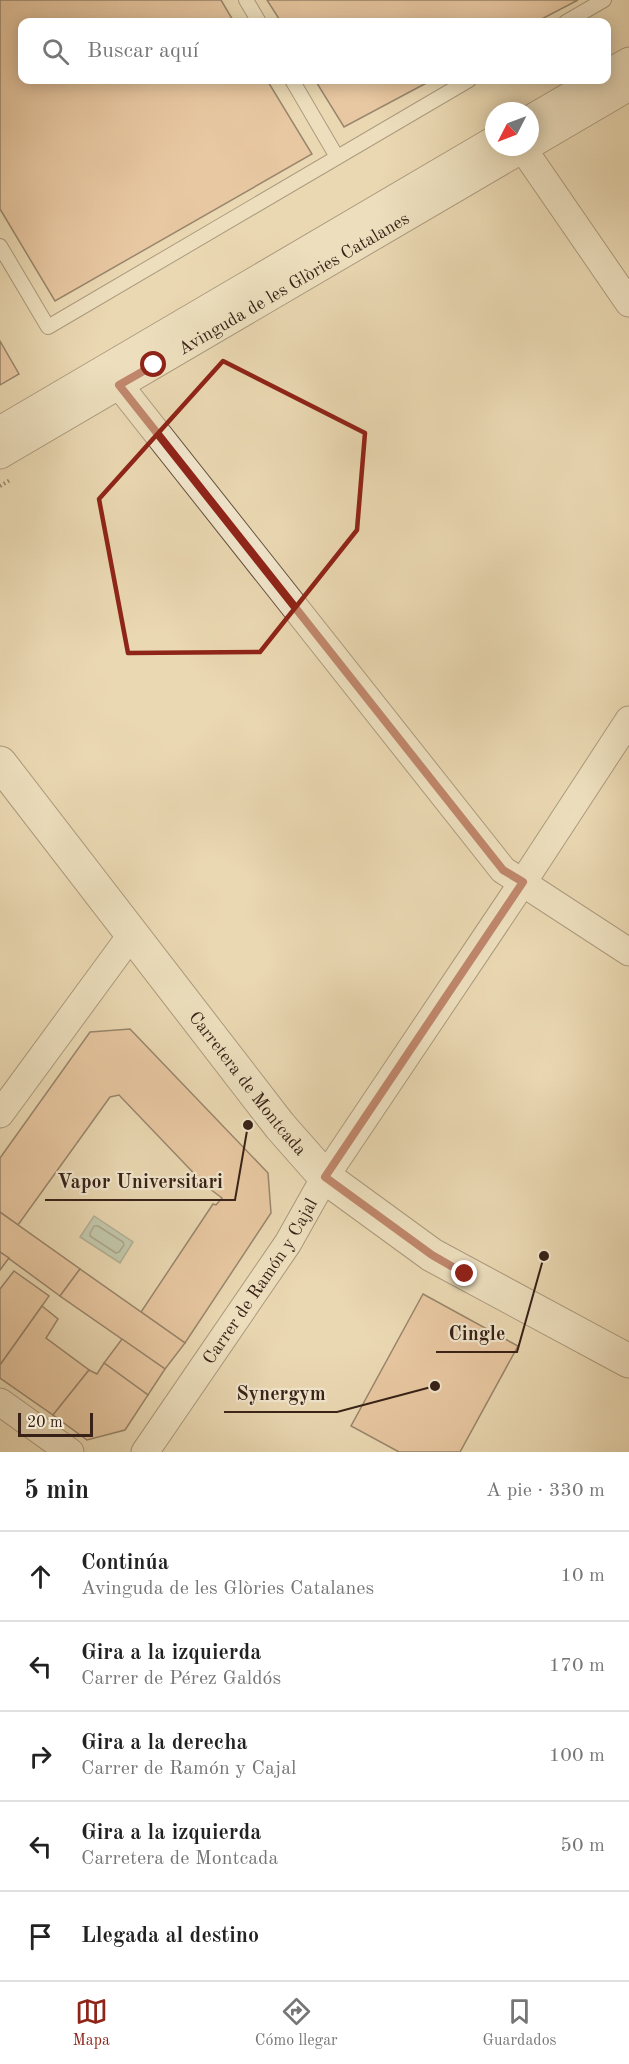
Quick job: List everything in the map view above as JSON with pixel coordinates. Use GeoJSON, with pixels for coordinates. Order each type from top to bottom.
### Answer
{"type":"FeatureCollection","features":[{"type":"Feature","properties":{"kind":"street"},"geometry":{"type":"LineString","coordinates":[[611,71],[629,61]]}},
{"type":"Feature","properties":{"kind":"street"},"geometry":{"type":"LineString","coordinates":[[539,114],[590,84]]}},
{"type":"Feature","properties":{"kind":"street","name":"Avinguda de les Glòries Catalanes"},"geometry":{"type":"LineString","coordinates":[[539,139],[629,87]]}},
{"type":"Feature","properties":{"kind":"street","name":"Avinguda de les Glòries Catalanes"},"geometry":{"type":"LineString","coordinates":[[0,430],[485,145]]}},
{"type":"Feature","properties":{"kind":"street","name":"Avinguda de les Glòries Catalanes"},"geometry":{"type":"LineString","coordinates":[[0,455],[511,156]]}},
{"type":"Feature","properties":{"kind":"street"},"geometry":{"type":"LineString","coordinates":[[532,156],[629,303]]}},
{"type":"Feature","properties":{"kind":"street"},"geometry":{"type":"LineString","coordinates":[[119,385],[503,870],[629,952]]}},
{"type":"Feature","properties":{"kind":"street","name":"Carrer de Ramón y Cajal"},"geometry":{"type":"LineString","coordinates":[[145,1452],[288,1243],[325,1177],[629,720]]}},
{"type":"Feature","properties":{"kind":"street","name":"Carretera de Montcada"},"geometry":{"type":"LineString","coordinates":[[0,763],[279,1126],[325,1177],[432,1255],[629,1361]]}},
{"type":"Feature","properties":{"kind":"street"},"geometry":{"type":"LineString","coordinates":[[0,1114],[132,934]]}},
{"type":"Feature","properties":{"kind":"street"},"geometry":{"type":"LineString","coordinates":[[0,1402],[70,1452]]}},
{"type":"Feature","properties":{"kind":"lane"},"geometry":{"type":"LineString","coordinates":[[246,0],[257,18]]}},
{"type":"Feature","properties":{"kind":"lane"},"geometry":{"type":"LineString","coordinates":[[573,18],[604,0]]}},
{"type":"Feature","properties":{"kind":"lane"},"geometry":{"type":"LineString","coordinates":[[294,84],[337,157]]}},
{"type":"Feature","properties":{"kind":"lane"},"geometry":{"type":"LineString","coordinates":[[0,246],[48,327],[462,84]]}},
{"type":"Feature","properties":{"kind":"highlighted area"},"geometry":{"type":"Polygon","coordinates":[[[223,361],[365,433],[357,530],[260,652],[128,653],[99,499],[223,361]]]}},
{"type":"Feature","properties":{"kind":"water"},"geometry":{"type":"Polygon","coordinates":[[[94,1216],[133,1242],[120,1263],[80,1237],[94,1216]]]}},
{"type":"Feature","properties":{"kind":"building"},"geometry":{"type":"Polygon","coordinates":[[[0,0],[221,0],[232,18],[18,18],[18,84],[269,84],[312,154],[55,301],[0,209],[0,0]]]}},
{"type":"Feature","properties":{"kind":"building"},"geometry":{"type":"Polygon","coordinates":[[[267,0],[578,0],[544,18],[278,18],[267,0]]]}},
{"type":"Feature","properties":{"kind":"building"},"geometry":{"type":"Polygon","coordinates":[[[317,84],[425,84],[344,127],[317,84]]]}},
{"type":"Feature","properties":{"kind":"building"},"geometry":{"type":"Polygon","coordinates":[[[0,341],[19,374],[0,385],[0,341]]]}},
{"type":"Feature","properties":{"kind":"building"},"geometry":{"type":"Polygon","coordinates":[[[130,1029],[268,1173],[271,1213],[185,1343],[141,1312],[213,1204],[216,1205],[222,1198],[206,1186],[119,1095],[110,1097],[18,1225],[0,1212],[0,1158],[90,1032],[130,1029]]]}},
{"type":"Feature","properties":{"kind":"building"},"geometry":{"type":"Polygon","coordinates":[[[0,1212],[80,1269],[60,1296],[0,1252],[0,1212]]]}},
{"type":"Feature","properties":{"kind":"building"},"geometry":{"type":"Polygon","coordinates":[[[0,1252],[9,1258],[0,1270],[0,1252]]]}},
{"type":"Feature","properties":{"kind":"building"},"geometry":{"type":"Polygon","coordinates":[[[80,1269],[185,1343],[165,1369],[60,1296],[80,1269]]]}},
{"type":"Feature","properties":{"kind":"building"},"geometry":{"type":"Polygon","coordinates":[[[14,1271],[49,1296],[0,1365],[0,1289],[14,1271]]]}},
{"type":"Feature","properties":{"kind":"building"},"geometry":{"type":"Polygon","coordinates":[[[423,1294],[518,1346],[460,1452],[399,1452],[351,1426],[423,1294]]]}},
{"type":"Feature","properties":{"kind":"building"},"geometry":{"type":"Polygon","coordinates":[[[42,1306],[58,1319],[46,1338],[89,1370],[53,1415],[0,1378],[0,1365],[42,1306]]]}},
{"type":"Feature","properties":{"kind":"building"},"geometry":{"type":"Polygon","coordinates":[[[122,1339],[165,1369],[148,1395],[104,1363],[122,1339]]]}},
{"type":"Feature","properties":{"kind":"building"},"geometry":{"type":"Polygon","coordinates":[[[104,1363],[148,1395],[125,1430],[87,1440],[53,1415],[89,1370],[97,1374],[104,1363]]]}},
{"type":"Feature","properties":{"kind":"place","name":"Vapor Universitari"},"geometry":{"type":"Point","coordinates":[248,1125]}},
{"type":"Feature","properties":{"kind":"place","name":"Cingle"},"geometry":{"type":"Point","coordinates":[544,1256]}},
{"type":"Feature","properties":{"kind":"place","name":"Synergym"},"geometry":{"type":"Point","coordinates":[435,1386]}},
{"type":"Feature","properties":{"kind":"route"},"geometry":{"type":"LineString","coordinates":[[154,365],[119,385],[503,870],[523,882],[325,1177],[380,1219],[432,1255],[465,1274]]}}]}
